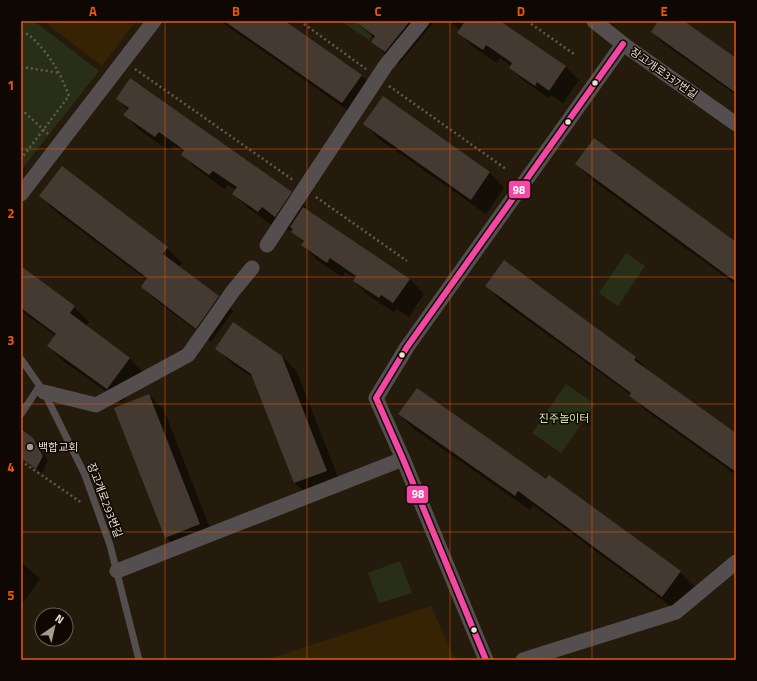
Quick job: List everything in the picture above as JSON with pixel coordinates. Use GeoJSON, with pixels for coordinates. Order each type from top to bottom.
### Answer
{"type":"FeatureCollection","features":[{"type":"Feature","properties":{"kind":"street"},"geometry":{"type":"LineString","coordinates":[[21,194],[154,21]]}},
{"type":"Feature","properties":{"kind":"street"},"geometry":{"type":"LineString","coordinates":[[267,245],[377,77],[422,21]]}},
{"type":"Feature","properties":{"kind":"street","name":"장고개로337번길"},"geometry":{"type":"LineString","coordinates":[[594,21],[623,44],[736,124]]}},
{"type":"Feature","properties":{"kind":"street"},"geometry":{"type":"LineString","coordinates":[[486,660],[403,459],[376,398],[407,347],[623,44]]}},
{"type":"Feature","properties":{"kind":"street"},"geometry":{"type":"LineString","coordinates":[[41,389],[96,405],[188,355],[233,291],[252,268]]}},
{"type":"Feature","properties":{"kind":"street"},"geometry":{"type":"LineString","coordinates":[[117,571],[403,459]]}},
{"type":"Feature","properties":{"kind":"street"},"geometry":{"type":"LineString","coordinates":[[523,660],[676,612],[736,562]]}},
{"type":"Feature","properties":{"kind":"lane","name":"장고개로293번길"},"geometry":{"type":"LineString","coordinates":[[21,358],[41,389],[85,475],[100,515],[117,571],[139,660]]}},
{"type":"Feature","properties":{"kind":"lane"},"geometry":{"type":"LineString","coordinates":[[21,414],[41,389]]}},
{"type":"Feature","properties":{"kind":"path"},"geometry":{"type":"LineString","coordinates":[[300,21],[506,169]]}},
{"type":"Feature","properties":{"kind":"path"},"geometry":{"type":"LineString","coordinates":[[527,21],[574,54]]}},
{"type":"Feature","properties":{"kind":"path"},"geometry":{"type":"LineString","coordinates":[[21,34],[28,34],[44,49],[60,73],[69,96],[21,159]]}},
{"type":"Feature","properties":{"kind":"path"},"geometry":{"type":"LineString","coordinates":[[123,61],[407,261]]}},
{"type":"Feature","properties":{"kind":"path"},"geometry":{"type":"LineString","coordinates":[[21,67],[60,73]]}},
{"type":"Feature","properties":{"kind":"path"},"geometry":{"type":"LineString","coordinates":[[21,109],[43,131]]}},
{"type":"Feature","properties":{"kind":"path"},"geometry":{"type":"LineString","coordinates":[[21,461],[100,515]]}},
{"type":"Feature","properties":{"kind":"shaded area"},"geometry":{"type":"Polygon","coordinates":[[[43,21],[136,21],[102,66],[43,21]]]}},
{"type":"Feature","properties":{"kind":"shaded area"},"geometry":{"type":"Polygon","coordinates":[[[431,606],[455,660],[265,660],[431,606]]]}},
{"type":"Feature","properties":{"kind":"green space"},"geometry":{"type":"Polygon","coordinates":[[[21,21],[34,21],[99,71],[21,170],[21,21]]]}},
{"type":"Feature","properties":{"kind":"green space"},"geometry":{"type":"Polygon","coordinates":[[[341,21],[382,21],[369,40],[341,21]]]}},
{"type":"Feature","properties":{"kind":"green space"},"geometry":{"type":"Polygon","coordinates":[[[626,253],[645,266],[618,306],[599,293],[626,253]]]}},
{"type":"Feature","properties":{"kind":"green space","name":"진주놀이터"},"geometry":{"type":"Polygon","coordinates":[[[566,384],[595,404],[561,453],[532,433],[566,384]]]}},
{"type":"Feature","properties":{"kind":"green space"},"geometry":{"type":"Polygon","coordinates":[[[400,561],[412,593],[379,603],[368,573],[400,561]]]}},
{"type":"Feature","properties":{"kind":"building"},"geometry":{"type":"Polygon","coordinates":[[[224,21],[285,21],[362,75],[342,103],[224,21]]]}},
{"type":"Feature","properties":{"kind":"building"},"geometry":{"type":"Polygon","coordinates":[[[354,21],[410,21],[385,52],[371,42],[375,36],[354,21]]]}},
{"type":"Feature","properties":{"kind":"building"},"geometry":{"type":"Polygon","coordinates":[[[465,21],[500,21],[566,66],[549,91],[537,82],[535,86],[509,68],[512,63],[486,45],[483,50],[457,33],[465,21]]]}},
{"type":"Feature","properties":{"kind":"building"},"geometry":{"type":"Polygon","coordinates":[[[658,21],[684,21],[736,58],[736,93],[651,32],[658,21]]]}},
{"type":"Feature","properties":{"kind":"building"},"geometry":{"type":"Polygon","coordinates":[[[130,78],[292,192],[275,217],[262,207],[258,212],[232,194],[237,187],[213,171],[209,175],[181,155],[184,150],[159,132],[155,137],[123,115],[129,108],[116,99],[130,78]]]}},
{"type":"Feature","properties":{"kind":"building"},"geometry":{"type":"Polygon","coordinates":[[[383,96],[490,172],[471,200],[363,124],[383,96]]]}},
{"type":"Feature","properties":{"kind":"building"},"geometry":{"type":"Polygon","coordinates":[[[594,138],[736,242],[736,282],[575,164],[594,138]]]}},
{"type":"Feature","properties":{"kind":"building"},"geometry":{"type":"Polygon","coordinates":[[[62,166],[168,247],[163,254],[219,296],[196,329],[141,287],[147,278],[39,196],[62,166]]]}},
{"type":"Feature","properties":{"kind":"building"},"geometry":{"type":"Polygon","coordinates":[[[303,207],[410,279],[393,303],[381,295],[379,298],[353,281],[356,276],[330,258],[327,263],[301,245],[304,241],[291,232],[293,229],[290,227],[303,207]]]}},
{"type":"Feature","properties":{"kind":"building"},"geometry":{"type":"Polygon","coordinates":[[[504,260],[636,357],[634,360],[736,433],[736,472],[629,396],[631,393],[485,286],[504,260]]]}},
{"type":"Feature","properties":{"kind":"building"},"geometry":{"type":"Polygon","coordinates":[[[21,266],[75,306],[70,313],[130,358],[107,389],[47,346],[56,334],[21,308],[21,266]]]}},
{"type":"Feature","properties":{"kind":"building"},"geometry":{"type":"Polygon","coordinates":[[[233,322],[282,356],[327,471],[294,483],[251,374],[215,349],[233,322]]]}},
{"type":"Feature","properties":{"kind":"building"},"geometry":{"type":"Polygon","coordinates":[[[417,388],[546,479],[549,475],[681,571],[662,597],[518,491],[515,496],[398,414],[417,388]]]}},
{"type":"Feature","properties":{"kind":"building"},"geometry":{"type":"Polygon","coordinates":[[[149,394],[200,524],[165,538],[114,408],[149,394]]]}},
{"type":"Feature","properties":{"kind":"building","name":"백합교회"},"geometry":{"type":"Polygon","coordinates":[[[21,429],[33,438],[43,456],[36,469],[21,458],[21,429]]]}},
{"type":"Feature","properties":{"kind":"transit line","name":"98"},"geometry":{"type":"LineString","coordinates":[[486,660],[403,459],[376,398],[407,347],[623,44]]}},
{"type":"Feature","properties":{"kind":"place","name":"백합교회"},"geometry":{"type":"Point","coordinates":[30,447]}}]}
